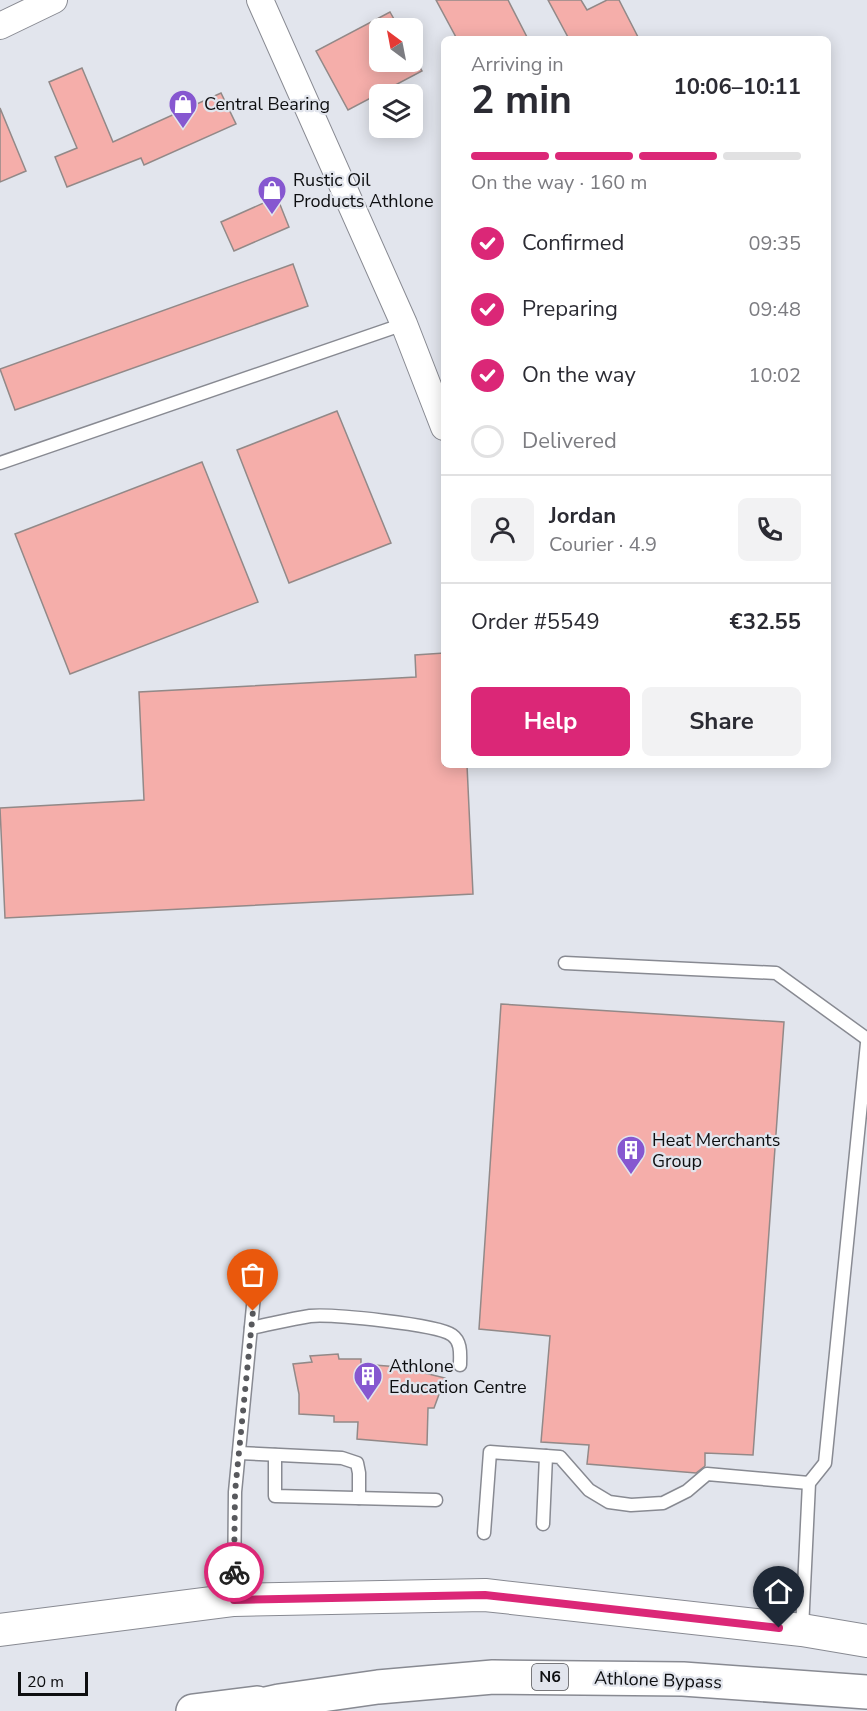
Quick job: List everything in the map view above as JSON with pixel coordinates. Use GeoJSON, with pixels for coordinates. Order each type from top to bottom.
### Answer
{"type":"FeatureCollection","features":[{"type":"Feature","properties":{"kind":"highway","name":"Athlone Bypass"},"geometry":{"type":"LineString","coordinates":[[236,1711],[279,1701],[378,1687],[493,1677],[683,1679],[867,1692]]}},
{"type":"Feature","properties":{"kind":"highway","name":"N6"},"geometry":{"type":"LineString","coordinates":[[194,1711],[279,1701]]}},
{"type":"Feature","properties":{"kind":"street"},"geometry":{"type":"LineString","coordinates":[[0,26],[54,0]]}},
{"type":"Feature","properties":{"kind":"street"},"geometry":{"type":"LineString","coordinates":[[268,3],[404,324],[441,419]]}},
{"type":"Feature","properties":{"kind":"street"},"geometry":{"type":"LineString","coordinates":[[0,1630],[234,1600],[485,1595],[802,1630],[867,1641]]}},
{"type":"Feature","properties":{"kind":"lane"},"geometry":{"type":"LineString","coordinates":[[0,464],[404,324]]}},
{"type":"Feature","properties":{"kind":"lane"},"geometry":{"type":"LineString","coordinates":[[565,963],[776,973],[867,1041],[825,1463],[809,1483],[802,1630]]}},
{"type":"Feature","properties":{"kind":"lane"},"geometry":{"type":"LineString","coordinates":[[234,1600],[235,1492],[256,1275]]}},
{"type":"Feature","properties":{"kind":"lane"},"geometry":{"type":"LineString","coordinates":[[251,1328],[312,1316],[429,1327],[453,1335],[460,1346],[460,1365]]}},
{"type":"Feature","properties":{"kind":"lane"},"geometry":{"type":"LineString","coordinates":[[239,1452],[342,1458],[357,1463],[359,1498]]}},
{"type":"Feature","properties":{"kind":"lane"},"geometry":{"type":"LineString","coordinates":[[484,1533],[490,1452],[560,1457],[589,1490],[609,1502],[631,1505],[663,1503],[687,1491],[707,1474],[809,1483]]}},
{"type":"Feature","properties":{"kind":"lane"},"geometry":{"type":"LineString","coordinates":[[275,1455],[275,1496],[436,1500]]}},
{"type":"Feature","properties":{"kind":"lane"},"geometry":{"type":"LineString","coordinates":[[543,1524],[546,1456]]}},
{"type":"Feature","properties":{"kind":"building"},"geometry":{"type":"Polygon","coordinates":[[[436,0],[508,0],[526,36],[455,36],[436,0]]]}},
{"type":"Feature","properties":{"kind":"building"},"geometry":{"type":"Polygon","coordinates":[[[548,0],[581,0],[587,10],[607,0],[619,0],[637,36],[567,36],[548,0]]]}},
{"type":"Feature","properties":{"kind":"building"},"geometry":{"type":"Polygon","coordinates":[[[390,12],[393,18],[379,18],[390,12]]]}},
{"type":"Feature","properties":{"kind":"building"},"geometry":{"type":"Polygon","coordinates":[[[369,23],[369,72],[420,72],[397,84],[369,84],[369,99],[348,110],[316,51],[369,23]]]}},
{"type":"Feature","properties":{"kind":"building"},"geometry":{"type":"Polygon","coordinates":[[[82,68],[113,142],[221,93],[236,124],[144,165],[141,158],[67,187],[55,157],[77,148],[49,82],[82,68]]]}},
{"type":"Feature","properties":{"kind":"building"},"geometry":{"type":"Polygon","coordinates":[[[0,108],[26,171],[0,182],[0,108]]]}},
{"type":"Feature","properties":{"kind":"building"},"geometry":{"type":"Polygon","coordinates":[[[277,197],[289,227],[234,251],[221,222],[277,197]]]}},
{"type":"Feature","properties":{"kind":"building"},"geometry":{"type":"Polygon","coordinates":[[[293,264],[308,306],[15,410],[0,369],[293,264]]]}},
{"type":"Feature","properties":{"kind":"building"},"geometry":{"type":"Polygon","coordinates":[[[337,411],[391,543],[289,583],[237,450],[337,411]]]}},
{"type":"Feature","properties":{"kind":"building"},"geometry":{"type":"Polygon","coordinates":[[[202,462],[258,602],[70,674],[15,534],[202,462]]]}},
{"type":"Feature","properties":{"kind":"building"},"geometry":{"type":"Polygon","coordinates":[[[441,653],[441,768],[467,768],[473,894],[5,918],[0,808],[144,800],[139,692],[416,677],[415,655],[441,653]]]}},
{"type":"Feature","properties":{"kind":"building","name":"Heat Merchants Group"},"geometry":{"type":"Polygon","coordinates":[[[501,1004],[784,1022],[753,1455],[705,1453],[705,1466],[696,1473],[587,1464],[589,1445],[541,1442],[550,1336],[479,1329],[501,1004]]]}},
{"type":"Feature","properties":{"kind":"building","name":"Athlone Education Centre"},"geometry":{"type":"Polygon","coordinates":[[[338,1354],[339,1359],[361,1359],[361,1364],[400,1367],[445,1378],[434,1408],[428,1408],[427,1445],[357,1439],[358,1422],[334,1422],[334,1416],[299,1414],[299,1394],[293,1364],[312,1362],[310,1356],[338,1354]]]}},
{"type":"Feature","properties":{"kind":"way so far"},"geometry":{"type":"LineString","coordinates":[[234,1572],[235,1492],[253,1311]]}},
{"type":"Feature","properties":{"kind":"place","name":"Central Bearing"},"geometry":{"type":"Point","coordinates":[183,130]}},
{"type":"Feature","properties":{"kind":"place","name":"Rustic Oil Products Athlone"},"geometry":{"type":"Point","coordinates":[272,216]}},
{"type":"Feature","properties":{"kind":"place","name":"Heat Merchants Group"},"geometry":{"type":"Point","coordinates":[631,1176]}},
{"type":"Feature","properties":{"kind":"place","name":"Athlone Education Centre"},"geometry":{"type":"Point","coordinates":[368,1402]}},
{"type":"Feature","properties":{"kind":"route"},"geometry":{"type":"LineString","coordinates":[[234,1572],[234,1600],[485,1595],[779,1628]]}}]}
